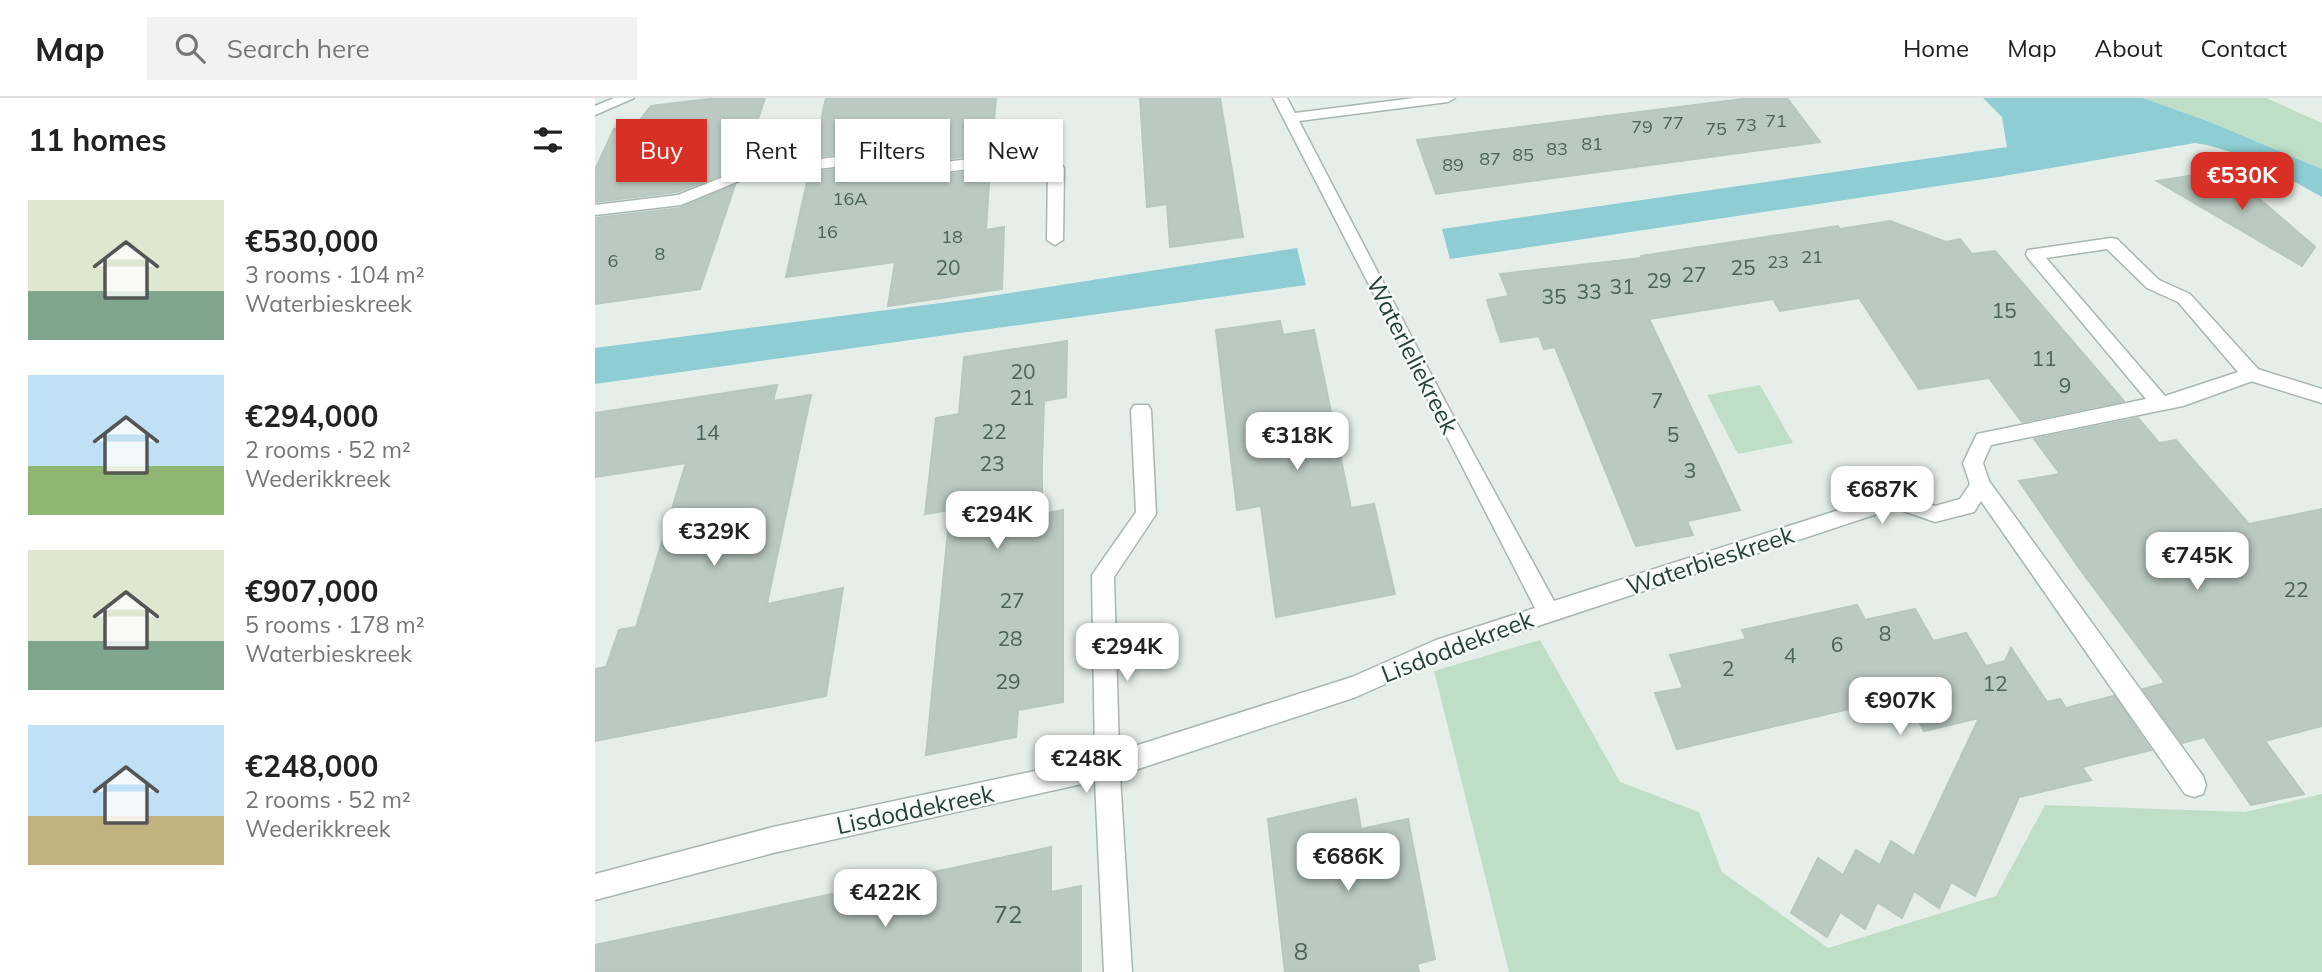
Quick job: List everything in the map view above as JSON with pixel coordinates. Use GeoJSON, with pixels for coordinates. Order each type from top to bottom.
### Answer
{"type":"FeatureCollection","features":[{"type":"Feature","properties":{"kind":"street"},"geometry":{"type":"LineString","coordinates":[[595,111],[627,98]]}},
{"type":"Feature","properties":{"kind":"street","name":"Waterleliekreek"},"geometry":{"type":"LineString","coordinates":[[1280,98],[1548,611]]}},
{"type":"Feature","properties":{"kind":"street"},"geometry":{"type":"LineString","coordinates":[[1290,118],[1448,98]]}},
{"type":"Feature","properties":{"kind":"street"},"geometry":{"type":"LineString","coordinates":[[595,210],[681,200],[743,174],[857,159],[882,156],[938,168],[1038,155],[1049,158],[1056,168],[1055,240]]}},
{"type":"Feature","properties":{"kind":"street"},"geometry":{"type":"LineString","coordinates":[[2159,402],[2034,254],[2111,243],[2153,284],[2183,298],[2251,374],[2322,396]]}},
{"type":"Feature","properties":{"kind":"street"},"geometry":{"type":"LineString","coordinates":[[2194,785],[1980,484],[1973,463],[1984,439],[2183,398],[2251,374]]}},
{"type":"Feature","properties":{"kind":"street"},"geometry":{"type":"LineString","coordinates":[[1118,972],[1107,767],[1103,575],[1146,514],[1141,410]]}},
{"type":"Feature","properties":{"kind":"street","name":"Waterbieskreek"},"geometry":{"type":"LineString","coordinates":[[1548,611],[1895,500],[1935,514],[1967,506],[1980,484]]}},
{"type":"Feature","properties":{"kind":"street","name":"Lisdoddekreek"},"geometry":{"type":"LineString","coordinates":[[595,887],[773,840],[1107,767],[1356,686],[1444,647],[1548,611]]}},
{"type":"Feature","properties":{"kind":"green space"},"geometry":{"type":"Polygon","coordinates":[[[2143,98],[2266,98],[2322,123],[2322,169],[2210,122],[2143,98]]]}},
{"type":"Feature","properties":{"kind":"green space"},"geometry":{"type":"Polygon","coordinates":[[[1760,385],[1793,443],[1738,454],[1707,395],[1760,385]]]}},
{"type":"Feature","properties":{"kind":"green space"},"geometry":{"type":"Polygon","coordinates":[[[1540,640],[1620,782],[1699,812],[1722,872],[1828,948],[1996,896],[2045,805],[2245,812],[2322,794],[2322,972],[1509,972],[1434,671],[1540,640]]]}},
{"type":"Feature","properties":{"kind":"water"},"geometry":{"type":"Polygon","coordinates":[[[1983,98],[2143,98],[2210,122],[2322,169],[2322,197],[2245,157],[2195,143],[1998,177],[1450,259],[1442,229],[2007,147],[2002,117],[1983,98]]]}},
{"type":"Feature","properties":{"kind":"water"},"geometry":{"type":"Polygon","coordinates":[[[1297,248],[1306,285],[595,384],[595,348],[971,299],[1297,248]]]}},
{"type":"Feature","properties":{"kind":"building"},"geometry":{"type":"Polygon","coordinates":[[[717,98],[765,98],[758,119],[721,119],[721,175],[707,180],[707,119],[641,119],[651,106],[717,98]]]}},
{"type":"Feature","properties":{"kind":"building"},"geometry":{"type":"Polygon","coordinates":[[[826,98],[996,98],[994,119],[964,119],[964,157],[950,158],[950,119],[835,119],[835,154],[821,156],[821,121],[826,98]]]}},
{"type":"Feature","properties":{"kind":"building"},"geometry":{"type":"Polygon","coordinates":[[[1140,98],[1220,98],[1243,237],[1170,247],[1167,204],[1147,207],[1140,98]]]}},
{"type":"Feature","properties":{"kind":"building"},"geometry":{"type":"Polygon","coordinates":[[[1750,98],[1787,98],[1820,142],[1436,194],[1417,140],[1750,98]]]}},
{"type":"Feature","properties":{"kind":"building"},"geometry":{"type":"Polygon","coordinates":[[[614,129],[616,182],[703,182],[677,192],[595,202],[595,170],[614,129]]]}},
{"type":"Feature","properties":{"kind":"building"},"geometry":{"type":"Polygon","coordinates":[[[835,170],[835,182],[950,182],[950,174],[964,172],[964,182],[989,182],[986,230],[1004,227],[1002,289],[888,306],[895,262],[786,277],[807,182],[821,182],[821,172],[835,170]]]}},
{"type":"Feature","properties":{"kind":"building"},"geometry":{"type":"Polygon","coordinates":[[[2226,170],[2315,247],[2302,266],[2157,181],[2226,170]]]}},
{"type":"Feature","properties":{"kind":"building"},"geometry":{"type":"Polygon","coordinates":[[[735,185],[700,289],[595,304],[595,218],[681,208],[735,185]]]}},
{"type":"Feature","properties":{"kind":"building"},"geometry":{"type":"Polygon","coordinates":[[[1890,221],[1946,242],[1960,239],[1972,254],[1995,251],[2124,401],[2022,422],[1989,378],[1919,389],[1859,298],[1780,311],[1773,299],[1649,319],[1740,510],[1687,521],[1693,535],[1636,546],[1555,347],[1544,349],[1539,336],[1501,342],[1487,300],[1509,296],[1500,274],[1642,258],[1641,256],[1838,226],[1840,229],[1890,221]]]}},
{"type":"Feature","properties":{"kind":"building"},"geometry":{"type":"Polygon","coordinates":[[[1280,321],[1283,335],[1314,330],[1351,508],[1374,504],[1395,594],[1276,617],[1261,506],[1237,510],[1216,330],[1280,321]]]}},
{"type":"Feature","properties":{"kind":"building"},"geometry":{"type":"Polygon","coordinates":[[[1067,341],[1066,397],[1044,401],[1042,463],[1042,514],[1063,510],[1063,702],[1018,710],[1016,737],[926,755],[950,510],[925,514],[936,418],[959,414],[964,357],[1067,341]]]}},
{"type":"Feature","properties":{"kind":"building"},"geometry":{"type":"Polygon","coordinates":[[[777,385],[773,401],[811,395],[767,604],[843,588],[826,696],[595,741],[595,669],[606,667],[619,630],[636,627],[686,463],[595,477],[595,413],[777,385]]]}},
{"type":"Feature","properties":{"kind":"building"},"geometry":{"type":"Polygon","coordinates":[[[2138,418],[2159,443],[2176,440],[2249,524],[2322,509],[2322,726],[2265,741],[2304,794],[2251,805],[2204,737],[2182,743],[2143,689],[2165,683],[2079,568],[2019,481],[2060,474],[2034,439],[2138,418]]]}},
{"type":"Feature","properties":{"kind":"building"},"geometry":{"type":"Polygon","coordinates":[[[1857,605],[1865,620],[1915,609],[1933,641],[1966,633],[1986,666],[2005,661],[2011,648],[2047,702],[2060,699],[2066,708],[2114,696],[2151,750],[2082,767],[2091,780],[2019,797],[1975,896],[1951,882],[1939,908],[1914,891],[1902,918],[1877,902],[1865,929],[1840,912],[1827,937],[1791,913],[1818,858],[1843,875],[1856,850],[1880,865],[1891,841],[1914,856],[1979,718],[1924,731],[1905,696],[1677,749],[1655,693],[1683,688],[1670,655],[1746,639],[1742,630],[1857,605]]]}},
{"type":"Feature","properties":{"kind":"building"},"geometry":{"type":"Polygon","coordinates":[[[1356,799],[1361,829],[1408,819],[1435,959],[1417,964],[1419,972],[1285,972],[1268,819],[1356,799]]]}},
{"type":"Feature","properties":{"kind":"building"},"geometry":{"type":"Polygon","coordinates":[[[1051,847],[1051,892],[1081,886],[1081,972],[595,972],[595,945],[1051,847]]]}}]}
